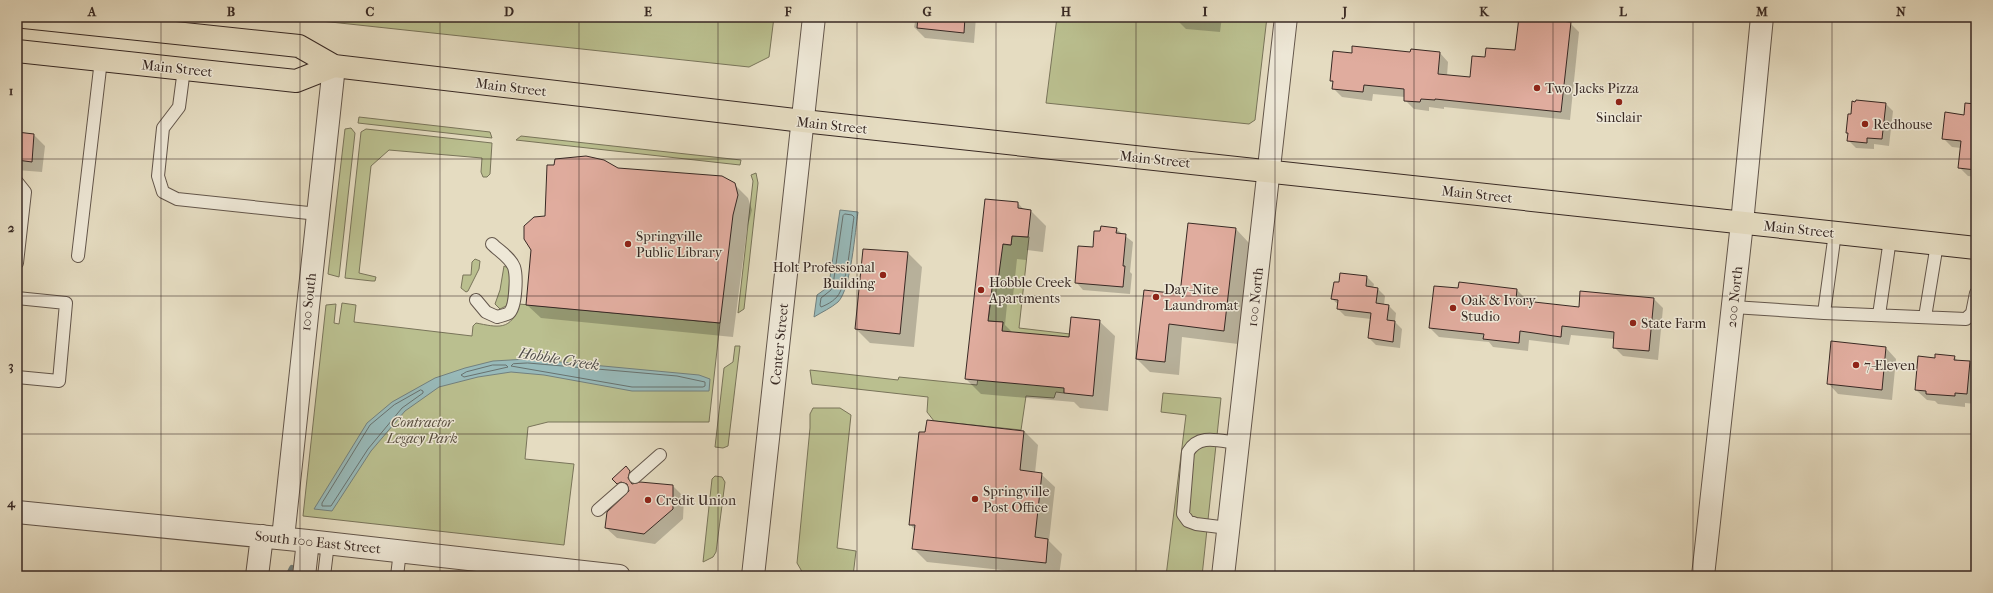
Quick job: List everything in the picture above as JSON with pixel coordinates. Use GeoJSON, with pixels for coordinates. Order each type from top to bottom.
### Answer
{"type":"FeatureCollection","features":[{"type":"Feature","properties":{"kind":"main road","name":"Main Street"},"geometry":{"type":"LineString","coordinates":[[29,17],[168,25],[299,46],[334,66],[803,121],[1976,248]]}},
{"type":"Feature","properties":{"kind":"main road","name":"Main Street"},"geometry":{"type":"LineString","coordinates":[[17,51],[296,81],[334,66]]}},
{"type":"Feature","properties":{"kind":"street","name":"Center Street"},"geometry":{"type":"LineString","coordinates":[[754,576],[814,17]]}},
{"type":"Feature","properties":{"kind":"street","name":"100 North"},"geometry":{"type":"LineString","coordinates":[[1223,576],[1286,17]]}},
{"type":"Feature","properties":{"kind":"street","name":"200 North"},"geometry":{"type":"LineString","coordinates":[[1703,576],[1742,223],[1762,17]]}},
{"type":"Feature","properties":{"kind":"street","name":"100 South"},"geometry":{"type":"LineString","coordinates":[[257,576],[272,537],[318,214],[334,66]]}},
{"type":"Feature","properties":{"kind":"street","name":"South 100 East Street"},"geometry":{"type":"LineString","coordinates":[[17,512],[272,537],[619,576]]}},
{"type":"Feature","properties":{"kind":"street"},"geometry":{"type":"LineString","coordinates":[[304,576],[318,542]]}},
{"type":"Feature","properties":{"kind":"lane"},"geometry":{"type":"LineString","coordinates":[[78,256],[101,60]]}},
{"type":"Feature","properties":{"kind":"lane"},"geometry":{"type":"LineString","coordinates":[[184,69],[179,107],[164,128],[158,176],[162,192],[177,199],[318,214]]}},
{"type":"Feature","properties":{"kind":"lane"},"geometry":{"type":"LineString","coordinates":[[17,182],[25,192],[17,263]]}},
{"type":"Feature","properties":{"kind":"lane"},"geometry":{"type":"LineString","coordinates":[[1824,313],[1835,233]]}},
{"type":"Feature","properties":{"kind":"lane"},"geometry":{"type":"LineString","coordinates":[[1879,315],[1890,239]]}},
{"type":"Feature","properties":{"kind":"lane"},"geometry":{"type":"LineString","coordinates":[[476,300],[486,312],[497,317],[508,313],[513,305],[516,279],[514,266],[507,257],[492,244]]}},
{"type":"Feature","properties":{"kind":"lane"},"geometry":{"type":"LineString","coordinates":[[1925,317],[1937,244]]}},
{"type":"Feature","properties":{"kind":"lane"},"geometry":{"type":"LineString","coordinates":[[1733,307],[1824,313],[1966,319],[1972,313],[1976,293]]}},
{"type":"Feature","properties":{"kind":"lane"},"geometry":{"type":"LineString","coordinates":[[17,298],[66,303],[59,381],[17,377]]}},
{"type":"Feature","properties":{"kind":"lane"},"geometry":{"type":"LineString","coordinates":[[1228,528],[1188,522],[1183,514],[1188,452],[1193,444],[1202,440],[1238,443]]}},
{"type":"Feature","properties":{"kind":"lane"},"geometry":{"type":"LineString","coordinates":[[635,477],[660,455]]}},
{"type":"Feature","properties":{"kind":"lane"},"geometry":{"type":"LineString","coordinates":[[598,510],[622,489]]}},
{"type":"Feature","properties":{"kind":"lane"},"geometry":{"type":"LineString","coordinates":[[318,542],[324,576]]}},
{"type":"Feature","properties":{"kind":"lane"},"geometry":{"type":"LineString","coordinates":[[397,576],[400,551]]}},
{"type":"Feature","properties":{"kind":"green space"},"geometry":{"type":"Polygon","coordinates":[[[284,17],[774,17],[769,57],[749,67],[284,17]]]}},
{"type":"Feature","properties":{"kind":"green space"},"geometry":{"type":"Polygon","coordinates":[[[1057,17],[1187,17],[1207,19],[1207,17],[1267,17],[1255,120],[1249,124],[1046,103],[1057,17]]]}},
{"type":"Feature","properties":{"kind":"green space"},"geometry":{"type":"Polygon","coordinates":[[[359,117],[490,132],[492,138],[358,123],[359,117]]]}},
{"type":"Feature","properties":{"kind":"green space"},"geometry":{"type":"Polygon","coordinates":[[[351,128],[355,133],[339,277],[328,274],[345,129],[351,128]]]}},
{"type":"Feature","properties":{"kind":"green space"},"geometry":{"type":"Polygon","coordinates":[[[366,129],[492,143],[490,174],[487,177],[483,177],[481,172],[482,158],[389,150],[371,166],[359,273],[376,277],[375,281],[345,278],[361,132],[366,129]]]}},
{"type":"Feature","properties":{"kind":"green space"},"geometry":{"type":"Polygon","coordinates":[[[521,136],[741,160],[740,165],[516,140],[521,136]]]}},
{"type":"Feature","properties":{"kind":"green space"},"geometry":{"type":"Polygon","coordinates":[[[756,173],[758,183],[744,309],[738,313],[753,181],[751,175],[756,173]]]}},
{"type":"Feature","properties":{"kind":"green space"},"geometry":{"type":"Polygon","coordinates":[[[1012,236],[1029,237],[1019,328],[1070,334],[1064,393],[1056,392],[1054,398],[1026,396],[1021,430],[934,421],[927,412],[928,397],[812,384],[810,370],[898,380],[899,377],[977,385],[981,356],[1002,334],[1003,322],[988,321],[991,300],[987,300],[989,280],[998,281],[995,244],[1011,245],[1012,236]]]}},
{"type":"Feature","properties":{"kind":"green space"},"geometry":{"type":"Polygon","coordinates":[[[475,259],[480,261],[479,269],[468,291],[466,292],[461,288],[463,275],[471,275],[472,262],[475,259]]]}},
{"type":"Feature","properties":{"kind":"green space"},"geometry":{"type":"Polygon","coordinates":[[[504,266],[508,268],[510,274],[508,305],[500,309],[495,304],[500,290],[504,266]]]}},
{"type":"Feature","properties":{"kind":"green space","name":"Contractor Legacy Park"},"geometry":{"type":"Polygon","coordinates":[[[342,303],[356,305],[354,322],[472,336],[473,326],[476,323],[491,326],[503,326],[508,323],[516,313],[519,304],[720,323],[709,422],[548,422],[528,427],[525,459],[574,464],[564,545],[303,516],[326,305],[336,304],[334,323],[339,324],[342,303]]]}},
{"type":"Feature","properties":{"kind":"green space"},"geometry":{"type":"Polygon","coordinates":[[[735,346],[740,346],[728,446],[723,448],[715,447],[724,368],[733,362],[735,346]]]}},
{"type":"Feature","properties":{"kind":"green space"},"geometry":{"type":"Polygon","coordinates":[[[1163,393],[1221,398],[1202,576],[1166,576],[1186,415],[1161,412],[1163,393]]]}},
{"type":"Feature","properties":{"kind":"green space"},"geometry":{"type":"Polygon","coordinates":[[[813,408],[840,408],[851,415],[837,548],[856,551],[853,576],[807,576],[804,575],[797,563],[810,428],[810,414],[813,408]]]}},
{"type":"Feature","properties":{"kind":"green space"},"geometry":{"type":"Polygon","coordinates":[[[715,476],[722,477],[725,482],[716,552],[713,557],[703,562],[712,479],[715,476]]]}},
{"type":"Feature","properties":{"kind":"water"},"geometry":{"type":"Polygon","coordinates":[[[840,210],[858,212],[849,273],[846,285],[838,302],[814,317],[817,295],[828,287],[829,284],[840,210]]]}},
{"type":"Feature","properties":{"kind":"water"},"geometry":{"type":"Polygon","coordinates":[[[528,359],[699,375],[710,379],[709,391],[632,391],[544,375],[511,372],[478,377],[439,387],[405,411],[371,451],[332,511],[314,509],[367,423],[392,402],[435,378],[465,368],[493,361],[528,359]]]}},
{"type":"Feature","properties":{"kind":"building"},"geometry":{"type":"Polygon","coordinates":[[[918,17],[965,17],[964,33],[917,28],[918,17]]]}},
{"type":"Feature","properties":{"kind":"building"},"geometry":{"type":"Polygon","coordinates":[[[1519,17],[1571,22],[1561,112],[1435,99],[1421,99],[1420,102],[1404,101],[1404,89],[1364,85],[1363,92],[1332,89],[1333,81],[1330,81],[1333,51],[1352,53],[1352,46],[1410,52],[1411,49],[1440,52],[1438,74],[1470,77],[1472,56],[1485,57],[1486,48],[1515,50],[1519,17]]]}},
{"type":"Feature","properties":{"kind":"building","name":"Redhouse"},"geometry":{"type":"Polygon","coordinates":[[[1856,100],[1886,103],[1882,139],[1867,138],[1867,143],[1847,141],[1848,133],[1846,133],[1848,114],[1851,114],[1852,101],[1855,102],[1856,100]]]}},
{"type":"Feature","properties":{"kind":"building"},"geometry":{"type":"Polygon","coordinates":[[[1965,103],[1976,104],[1976,170],[1958,168],[1961,141],[1942,139],[1945,112],[1964,115],[1965,103]]]}},
{"type":"Feature","properties":{"kind":"building"},"geometry":{"type":"Polygon","coordinates":[[[17,132],[34,134],[32,162],[17,160],[17,132]]]}},
{"type":"Feature","properties":{"kind":"building","name":"Springville Public Library"},"geometry":{"type":"Polygon","coordinates":[[[586,156],[604,160],[618,168],[722,176],[735,183],[738,195],[733,215],[720,323],[526,305],[531,250],[524,239],[524,226],[534,217],[545,216],[547,165],[554,165],[555,159],[586,156]]]}},
{"type":"Feature","properties":{"kind":"building"},"geometry":{"type":"Polygon","coordinates":[[[985,199],[1018,202],[1018,208],[1031,210],[1028,237],[1012,236],[1011,245],[1003,244],[998,281],[993,280],[988,321],[1003,322],[1002,331],[1069,337],[1071,317],[1100,320],[1093,396],[1064,393],[1064,388],[965,379],[985,199]]]}},
{"type":"Feature","properties":{"kind":"building"},"geometry":{"type":"Polygon","coordinates":[[[1188,223],[1236,228],[1224,331],[1169,324],[1165,362],[1136,359],[1144,290],[1180,294],[1188,223]]]}},
{"type":"Feature","properties":{"kind":"building"},"geometry":{"type":"Polygon","coordinates":[[[1101,226],[1117,228],[1116,233],[1126,234],[1123,287],[1075,283],[1078,246],[1093,247],[1094,231],[1100,231],[1101,226]]]}},
{"type":"Feature","properties":{"kind":"building","name":"Holt Professional Building"},"geometry":{"type":"Polygon","coordinates":[[[863,249],[908,252],[900,334],[855,329],[863,249]]]}},
{"type":"Feature","properties":{"kind":"building"},"geometry":{"type":"Polygon","coordinates":[[[1340,273],[1367,276],[1366,286],[1378,288],[1376,303],[1389,305],[1387,320],[1395,321],[1393,342],[1368,338],[1371,313],[1337,309],[1338,300],[1331,299],[1334,282],[1339,282],[1340,273]]]}},
{"type":"Feature","properties":{"kind":"building"},"geometry":{"type":"Polygon","coordinates":[[[1459,282],[1517,289],[1516,300],[1579,307],[1580,291],[1654,298],[1649,351],[1613,348],[1614,332],[1562,326],[1561,337],[1520,331],[1519,343],[1483,339],[1484,334],[1429,328],[1434,286],[1458,288],[1459,282]]]}},
{"type":"Feature","properties":{"kind":"building","name":"7-Eleven"},"geometry":{"type":"Polygon","coordinates":[[[1831,341],[1886,347],[1882,390],[1827,384],[1831,341]]]}},
{"type":"Feature","properties":{"kind":"building"},"geometry":{"type":"Polygon","coordinates":[[[1935,354],[1955,356],[1954,360],[1970,361],[1967,394],[1955,393],[1955,396],[1926,394],[1926,391],[1915,390],[1918,356],[1935,358],[1935,354]]]}},
{"type":"Feature","properties":{"kind":"building","name":"Springville Post Office"},"geometry":{"type":"Polygon","coordinates":[[[927,420],[1024,431],[1020,470],[1042,473],[1035,537],[1048,539],[1046,563],[912,549],[915,525],[909,525],[919,432],[925,432],[927,420]]]}},
{"type":"Feature","properties":{"kind":"building","name":"Credit Union"},"geometry":{"type":"Polygon","coordinates":[[[626,466],[630,471],[628,478],[632,484],[640,482],[673,485],[673,509],[644,534],[605,528],[607,512],[629,491],[627,484],[621,482],[617,484],[612,479],[626,466]]]}},
{"type":"Feature","properties":{"kind":"waterway","name":"Hobble Creek"},"geometry":{"type":"LineString","coordinates":[[288,576],[292,568]]}},
{"type":"Feature","properties":{"kind":"place","name":"Two Jacks Pizza"},"geometry":{"type":"Point","coordinates":[1537,88]}},
{"type":"Feature","properties":{"kind":"place","name":"Sinclair"},"geometry":{"type":"Point","coordinates":[1619,102]}},
{"type":"Feature","properties":{"kind":"place","name":"Redhouse"},"geometry":{"type":"Point","coordinates":[1865,124]}},
{"type":"Feature","properties":{"kind":"place","name":"Springville Public Library"},"geometry":{"type":"Point","coordinates":[628,244]}},
{"type":"Feature","properties":{"kind":"place","name":"Holt Professional Building"},"geometry":{"type":"Point","coordinates":[883,275]}},
{"type":"Feature","properties":{"kind":"place","name":"Hobble Creek Apartments"},"geometry":{"type":"Point","coordinates":[981,290]}},
{"type":"Feature","properties":{"kind":"place","name":"Day-Nite Laundromat"},"geometry":{"type":"Point","coordinates":[1156,297]}},
{"type":"Feature","properties":{"kind":"place","name":"Oak & Ivory Studio"},"geometry":{"type":"Point","coordinates":[1453,308]}},
{"type":"Feature","properties":{"kind":"place","name":"State Farm"},"geometry":{"type":"Point","coordinates":[1633,323]}},
{"type":"Feature","properties":{"kind":"place","name":"7-Eleven"},"geometry":{"type":"Point","coordinates":[1856,365]}},
{"type":"Feature","properties":{"kind":"place","name":"Springville Post Office"},"geometry":{"type":"Point","coordinates":[975,499]}},
{"type":"Feature","properties":{"kind":"place","name":"Credit Union"},"geometry":{"type":"Point","coordinates":[648,500]}}]}
